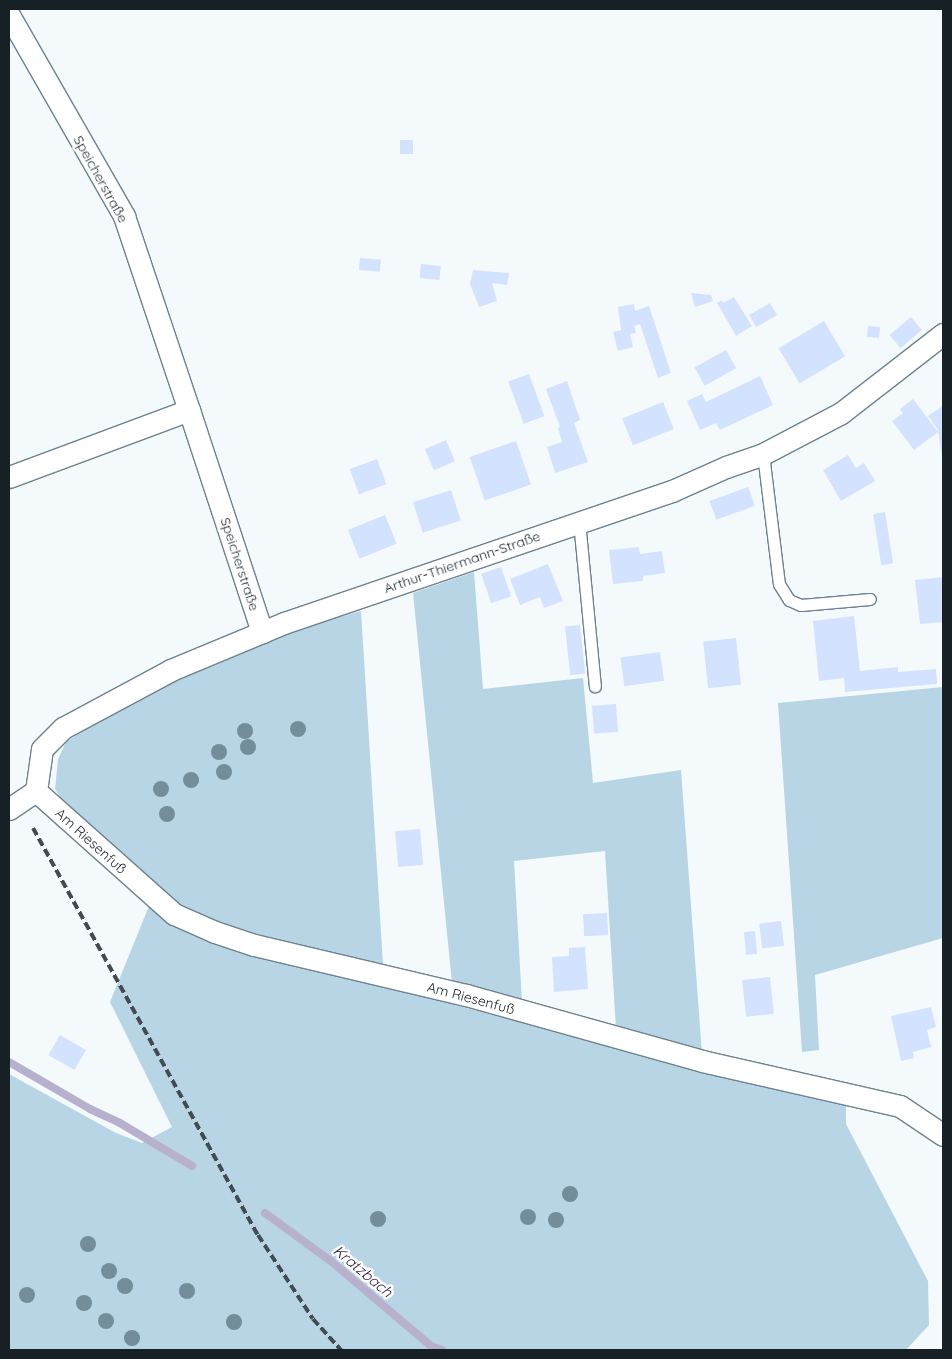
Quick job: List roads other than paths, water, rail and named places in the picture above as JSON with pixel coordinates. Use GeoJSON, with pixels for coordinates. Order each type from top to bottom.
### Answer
{"type":"FeatureCollection","features":[{"type":"Feature","properties":{"kind":"street","name":"Speicherstraße"},"geometry":{"type":"LineString","coordinates":[[9,15],[124,216],[262,632]]}},
{"type":"Feature","properties":{"kind":"street","name":"Arthur-Thiermann-Straße"},"geometry":{"type":"LineString","coordinates":[[36,791],[42,749],[63,728],[171,670],[262,632],[579,521],[672,492],[726,467],[763,454],[841,413],[943,334]]}},
{"type":"Feature","properties":{"kind":"street"},"geometry":{"type":"LineString","coordinates":[[9,477],[189,410]]}},
{"type":"Feature","properties":{"kind":"street"},"geometry":{"type":"LineString","coordinates":[[9,809],[36,791]]}},
{"type":"Feature","properties":{"kind":"street","name":"Am Riesenfuß"},"geometry":{"type":"LineString","coordinates":[[36,791],[174,914],[215,932],[254,945],[466,995],[702,1061],[900,1106],[943,1135]]}},
{"type":"Feature","properties":{"kind":"lane"},"geometry":{"type":"LineString","coordinates":[[763,454],[779,584],[789,600],[801,604],[870,599]]}},
{"type":"Feature","properties":{"kind":"lane"},"geometry":{"type":"LineString","coordinates":[[579,521],[595,686]]}},
{"type":"Feature","properties":{"kind":"waterway","name":"Kratzbach"},"geometry":{"type":"LineString","coordinates":[[9,1062],[90,1109],[120,1123],[192,1166]]}},
{"type":"Feature","properties":{"kind":"waterway","name":"Kratzbach"},"geometry":{"type":"LineString","coordinates":[[265,1213],[332,1262],[431,1346],[442,1350]]}},
{"type":"Feature","properties":{"kind":"railway"},"geometry":{"type":"LineString","coordinates":[[33,828],[258,1235],[313,1319],[341,1350]]}}]}
